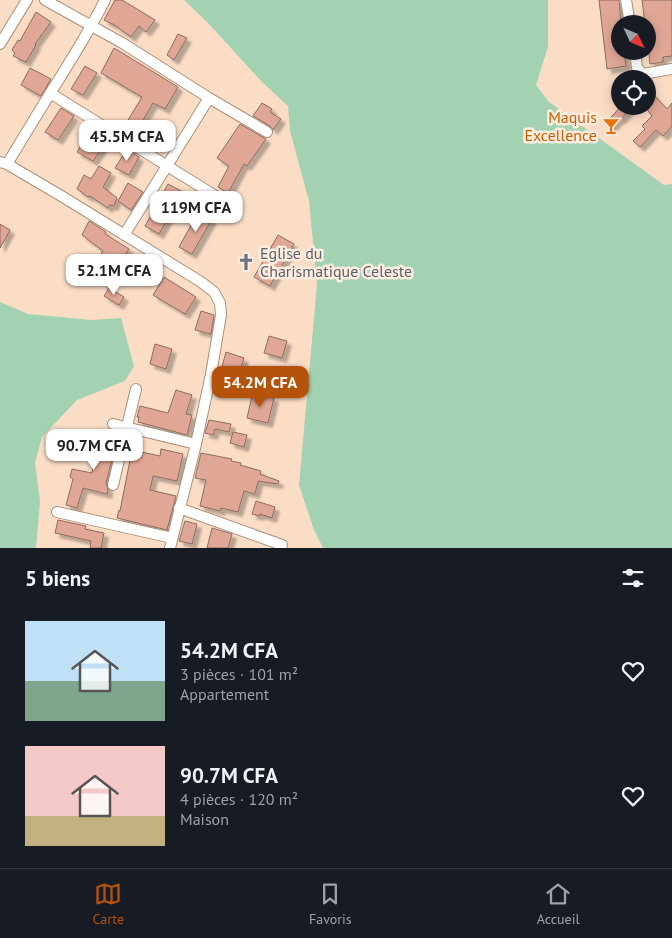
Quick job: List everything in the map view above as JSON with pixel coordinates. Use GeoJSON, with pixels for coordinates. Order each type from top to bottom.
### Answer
{"type":"FeatureCollection","features":[{"type":"Feature","properties":{"kind":"street"},"geometry":{"type":"LineString","coordinates":[[0,44],[27,0]]}},
{"type":"Feature","properties":{"kind":"street"},"geometry":{"type":"LineString","coordinates":[[45,0],[124,44],[267,132]]}},
{"type":"Feature","properties":{"kind":"street"},"geometry":{"type":"LineString","coordinates":[[57,512],[171,543],[196,444],[222,315],[220,303],[214,292],[201,282],[4,163],[67,68],[105,0]]}},
{"type":"Feature","properties":{"kind":"street"},"geometry":{"type":"LineString","coordinates":[[626,0],[628,15]]}},
{"type":"Feature","properties":{"kind":"street"},"geometry":{"type":"LineString","coordinates":[[636,60],[637,68],[643,74],[672,69]]}},
{"type":"Feature","properties":{"kind":"street"},"geometry":{"type":"LineString","coordinates":[[50,93],[222,200]]}},
{"type":"Feature","properties":{"kind":"street"},"geometry":{"type":"LineString","coordinates":[[124,235],[209,98]]}},
{"type":"Feature","properties":{"kind":"street"},"geometry":{"type":"LineString","coordinates":[[211,374],[279,392]]}},
{"type":"Feature","properties":{"kind":"street"},"geometry":{"type":"LineString","coordinates":[[113,484],[136,389]]}},
{"type":"Feature","properties":{"kind":"street"},"geometry":{"type":"LineString","coordinates":[[113,424],[196,444]]}},
{"type":"Feature","properties":{"kind":"street"},"geometry":{"type":"LineString","coordinates":[[179,508],[282,544]]}},
{"type":"Feature","properties":{"kind":"green space"},"geometry":{"type":"Polygon","coordinates":[[[184,0],[548,0],[548,47],[536,85],[549,102],[664,185],[672,184],[672,548],[323,548],[314,530],[299,485],[317,284],[309,201],[290,131],[288,106],[261,81],[208,23],[184,0]]]}},
{"type":"Feature","properties":{"kind":"green space"},"geometry":{"type":"Polygon","coordinates":[[[0,302],[28,314],[91,320],[121,318],[134,366],[125,381],[77,400],[42,437],[35,463],[40,501],[36,548],[0,548],[0,302]]]}},
{"type":"Feature","properties":{"kind":"building"},"geometry":{"type":"Polygon","coordinates":[[[115,0],[122,0],[155,20],[146,32],[139,26],[131,37],[104,20],[115,0]]]}},
{"type":"Feature","properties":{"kind":"building"},"geometry":{"type":"Polygon","coordinates":[[[599,0],[619,0],[620,15],[611,15],[611,60],[625,60],[626,66],[607,69],[599,0]]]}},
{"type":"Feature","properties":{"kind":"building"},"geometry":{"type":"Polygon","coordinates":[[[642,0],[672,0],[672,56],[663,57],[663,62],[650,64],[650,60],[656,60],[656,15],[644,15],[642,0]]]}},
{"type":"Feature","properties":{"kind":"building"},"geometry":{"type":"Polygon","coordinates":[[[36,12],[51,22],[35,44],[26,62],[13,56],[15,53],[12,50],[18,40],[20,41],[36,12]]]}},
{"type":"Feature","properties":{"kind":"building"},"geometry":{"type":"Polygon","coordinates":[[[178,34],[187,38],[174,60],[167,55],[178,34]]]}},
{"type":"Feature","properties":{"kind":"building"},"geometry":{"type":"Polygon","coordinates":[[[114,48],[178,87],[165,109],[153,103],[136,132],[125,125],[142,97],[101,73],[114,48]]]}},
{"type":"Feature","properties":{"kind":"building"},"geometry":{"type":"Polygon","coordinates":[[[85,66],[97,73],[83,95],[71,89],[85,66]]]}},
{"type":"Feature","properties":{"kind":"building"},"geometry":{"type":"Polygon","coordinates":[[[30,68],[51,79],[41,96],[21,85],[30,68]]]}},
{"type":"Feature","properties":{"kind":"building"},"geometry":{"type":"Polygon","coordinates":[[[656,97],[667,109],[672,103],[672,126],[663,136],[656,130],[640,147],[633,141],[645,129],[642,126],[652,116],[656,115],[656,97]]]}},
{"type":"Feature","properties":{"kind":"building"},"geometry":{"type":"Polygon","coordinates":[[[262,103],[272,109],[270,112],[281,119],[273,130],[270,126],[253,116],[262,103]]]}},
{"type":"Feature","properties":{"kind":"building"},"geometry":{"type":"Polygon","coordinates":[[[61,108],[74,116],[58,140],[45,132],[61,108]]]}},
{"type":"Feature","properties":{"kind":"building"},"geometry":{"type":"Polygon","coordinates":[[[613,115],[625,115],[611,128],[606,123],[613,115]]]}},
{"type":"Feature","properties":{"kind":"building"},"geometry":{"type":"Polygon","coordinates":[[[240,124],[266,139],[247,166],[244,164],[228,193],[218,187],[229,166],[217,158],[240,124]]]}},
{"type":"Feature","properties":{"kind":"building"},"geometry":{"type":"Polygon","coordinates":[[[92,127],[109,138],[93,161],[77,152],[92,127]]]}},
{"type":"Feature","properties":{"kind":"building"},"geometry":{"type":"Polygon","coordinates":[[[127,149],[139,157],[129,175],[115,168],[127,149]]]}},
{"type":"Feature","properties":{"kind":"building"},"geometry":{"type":"Polygon","coordinates":[[[99,166],[111,173],[103,187],[117,198],[114,206],[110,205],[108,208],[77,189],[84,175],[91,179],[99,166]]]}},
{"type":"Feature","properties":{"kind":"building"},"geometry":{"type":"Polygon","coordinates":[[[128,183],[143,192],[131,210],[118,201],[128,183]]]}},
{"type":"Feature","properties":{"kind":"building"},"geometry":{"type":"Polygon","coordinates":[[[168,184],[183,192],[159,234],[145,226],[168,184]]]}},
{"type":"Feature","properties":{"kind":"building"},"geometry":{"type":"Polygon","coordinates":[[[199,211],[212,219],[192,254],[179,247],[199,211]]]}},
{"type":"Feature","properties":{"kind":"building"},"geometry":{"type":"Polygon","coordinates":[[[89,221],[129,249],[113,275],[95,264],[103,251],[82,235],[89,221]]]}},
{"type":"Feature","properties":{"kind":"building"},"geometry":{"type":"Polygon","coordinates":[[[0,224],[10,230],[0,248],[0,224]]]}},
{"type":"Feature","properties":{"kind":"building"},"geometry":{"type":"Polygon","coordinates":[[[278,235],[294,244],[270,286],[254,277],[278,235]]]}},
{"type":"Feature","properties":{"kind":"building"},"geometry":{"type":"Polygon","coordinates":[[[164,277],[196,297],[185,314],[153,295],[164,277]]]}},
{"type":"Feature","properties":{"kind":"building"},"geometry":{"type":"Polygon","coordinates":[[[109,288],[124,297],[119,305],[104,296],[109,288]]]}},
{"type":"Feature","properties":{"kind":"building"},"geometry":{"type":"Polygon","coordinates":[[[201,311],[214,315],[211,334],[195,330],[201,311]]]}},
{"type":"Feature","properties":{"kind":"building"},"geometry":{"type":"Polygon","coordinates":[[[269,336],[287,341],[282,358],[264,353],[269,336]]]}},
{"type":"Feature","properties":{"kind":"building"},"geometry":{"type":"Polygon","coordinates":[[[155,344],[172,349],[166,369],[150,364],[155,344]]]}},
{"type":"Feature","properties":{"kind":"building"},"geometry":{"type":"Polygon","coordinates":[[[226,352],[244,358],[239,374],[221,370],[226,352]]]}},
{"type":"Feature","properties":{"kind":"building"},"geometry":{"type":"Polygon","coordinates":[[[176,390],[192,395],[186,414],[192,415],[187,435],[138,422],[139,417],[137,417],[140,406],[168,413],[176,390]]]}},
{"type":"Feature","properties":{"kind":"building"},"geometry":{"type":"Polygon","coordinates":[[[253,392],[274,398],[268,423],[247,418],[253,392]]]}},
{"type":"Feature","properties":{"kind":"building"},"geometry":{"type":"Polygon","coordinates":[[[209,420],[231,424],[229,432],[215,429],[213,435],[205,433],[209,420]]]}},
{"type":"Feature","properties":{"kind":"building"},"geometry":{"type":"Polygon","coordinates":[[[103,430],[118,436],[106,483],[107,494],[83,488],[77,508],[66,505],[73,479],[70,477],[72,469],[92,473],[97,445],[103,430]]]}},
{"type":"Feature","properties":{"kind":"building"},"geometry":{"type":"Polygon","coordinates":[[[233,432],[247,435],[244,447],[230,443],[233,432]]]}},
{"type":"Feature","properties":{"kind":"building"},"geometry":{"type":"Polygon","coordinates":[[[161,449],[183,454],[177,481],[153,476],[150,490],[176,496],[167,530],[117,518],[132,450],[160,456],[161,449]]]}},
{"type":"Feature","properties":{"kind":"building"},"geometry":{"type":"Polygon","coordinates":[[[201,453],[232,459],[231,461],[241,463],[240,465],[261,471],[260,474],[279,481],[278,484],[258,481],[255,494],[244,491],[238,512],[221,508],[220,511],[200,506],[206,480],[195,478],[201,453]]]}},
{"type":"Feature","properties":{"kind":"building"},"geometry":{"type":"Polygon","coordinates":[[[256,501],[275,507],[272,518],[260,514],[259,516],[252,514],[256,501]]]}},
{"type":"Feature","properties":{"kind":"building"},"geometry":{"type":"Polygon","coordinates":[[[58,520],[86,526],[85,529],[104,533],[101,548],[90,548],[91,541],[55,533],[58,520]]]}},
{"type":"Feature","properties":{"kind":"building"},"geometry":{"type":"Polygon","coordinates":[[[185,521],[197,524],[192,544],[179,541],[185,521]]]}},
{"type":"Feature","properties":{"kind":"building"},"geometry":{"type":"Polygon","coordinates":[[[212,528],[232,534],[228,548],[207,548],[212,528]]]}},
{"type":"Feature","properties":{"kind":"place","name":"Maquis Excellence"},"geometry":{"type":"Point","coordinates":[611,126]}},
{"type":"Feature","properties":{"kind":"place","name":"Eglise du Charismatique Celeste"},"geometry":{"type":"Point","coordinates":[246,262]}}]}
